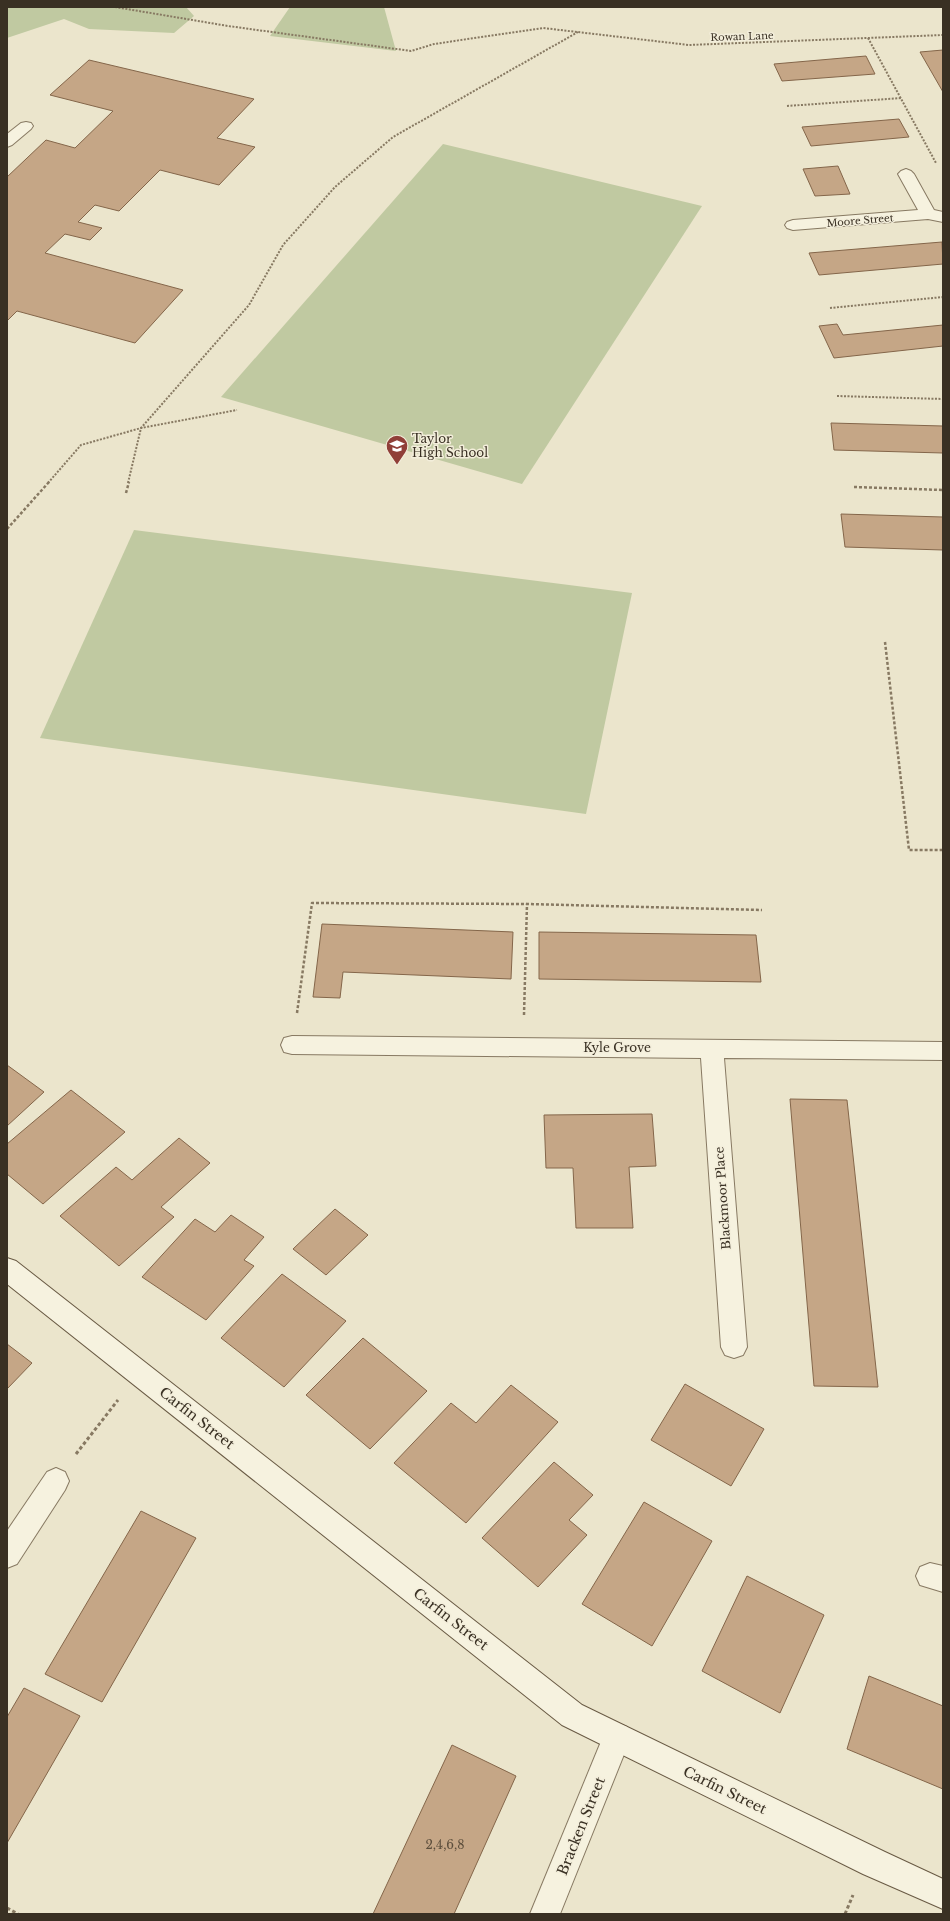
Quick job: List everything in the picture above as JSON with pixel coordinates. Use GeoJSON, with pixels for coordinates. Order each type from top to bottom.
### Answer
{"type":"FeatureCollection","features":[{"type":"Feature","properties":{"kind":"street"},"geometry":{"type":"LineString","coordinates":[[7,142],[26,126]]}},
{"type":"Feature","properties":{"kind":"street","name":"Moore Street"},"geometry":{"type":"LineString","coordinates":[[906,174],[936,216]]}},
{"type":"Feature","properties":{"kind":"street","name":"Moore Street"},"geometry":{"type":"LineString","coordinates":[[793,225],[936,216]]}},
{"type":"Feature","properties":{"kind":"street","name":"Kyle Grove"},"geometry":{"type":"LineString","coordinates":[[292,1045],[943,1051]]}},
{"type":"Feature","properties":{"kind":"street","name":"Blackmoor Place"},"geometry":{"type":"LineString","coordinates":[[712,1049],[734,1347]]}},
{"type":"Feature","properties":{"kind":"street","name":"Carfin Street"},"geometry":{"type":"LineString","coordinates":[[7,1269],[572,1715],[874,1863],[943,1894]]}},
{"type":"Feature","properties":{"kind":"street"},"geometry":{"type":"LineString","coordinates":[[7,1555],[56,1480]]}},
{"type":"Feature","properties":{"kind":"street","name":"Bracken Street"},"geometry":{"type":"LineString","coordinates":[[545,1914],[617,1737]]}},
{"type":"Feature","properties":{"kind":"path","name":"Rowan Lane"},"geometry":{"type":"LineString","coordinates":[[115,7],[228,26],[411,51],[434,44],[543,28],[689,46],[943,35]]}},
{"type":"Feature","properties":{"kind":"path"},"geometry":{"type":"LineString","coordinates":[[126,493],[141,428],[249,305],[283,245],[335,187],[392,137],[578,32]]}},
{"type":"Feature","properties":{"kind":"path"},"geometry":{"type":"LineString","coordinates":[[868,38],[939,168]]}},
{"type":"Feature","properties":{"kind":"path"},"geometry":{"type":"LineString","coordinates":[[788,106],[901,98]]}},
{"type":"Feature","properties":{"kind":"path"},"geometry":{"type":"LineString","coordinates":[[830,308],[943,297]]}},
{"type":"Feature","properties":{"kind":"path"},"geometry":{"type":"LineString","coordinates":[[836,396],[943,399]]}},
{"type":"Feature","properties":{"kind":"path"},"geometry":{"type":"LineString","coordinates":[[7,529],[81,445],[141,428],[237,410]]}},
{"type":"Feature","properties":{"kind":"path"},"geometry":{"type":"LineString","coordinates":[[854,487],[943,490]]}},
{"type":"Feature","properties":{"kind":"path"},"geometry":{"type":"LineString","coordinates":[[885,642],[909,850],[943,850]]}},
{"type":"Feature","properties":{"kind":"path"},"geometry":{"type":"LineString","coordinates":[[292,1045],[312,903],[527,904],[762,910]]}},
{"type":"Feature","properties":{"kind":"path"},"geometry":{"type":"LineString","coordinates":[[521,1047],[527,904]]}},
{"type":"Feature","properties":{"kind":"path"},"geometry":{"type":"LineString","coordinates":[[56,1480],[139,1373]]}},
{"type":"Feature","properties":{"kind":"path"},"geometry":{"type":"LineString","coordinates":[[7,1908],[18,1914]]}},
{"type":"Feature","properties":{"kind":"green space"},"geometry":{"type":"Polygon","coordinates":[[[7,7],[186,7],[194,16],[174,33],[89,29],[64,19],[7,38],[7,7]]]}},
{"type":"Feature","properties":{"kind":"green space"},"geometry":{"type":"Polygon","coordinates":[[[290,7],[384,7],[396,51],[270,36],[290,7]]]}},
{"type":"Feature","properties":{"kind":"green space"},"geometry":{"type":"Polygon","coordinates":[[[443,144],[702,206],[522,484],[221,397],[443,144]]]}},
{"type":"Feature","properties":{"kind":"green space"},"geometry":{"type":"Polygon","coordinates":[[[134,530],[632,593],[586,814],[40,738],[134,530]]]}},
{"type":"Feature","properties":{"kind":"building"},"geometry":{"type":"Polygon","coordinates":[[[943,50],[943,92],[920,52],[943,50]]]}},
{"type":"Feature","properties":{"kind":"building"},"geometry":{"type":"Polygon","coordinates":[[[866,56],[875,74],[782,81],[774,64],[866,56]]]}},
{"type":"Feature","properties":{"kind":"building"},"geometry":{"type":"Polygon","coordinates":[[[89,60],[254,99],[217,138],[255,147],[219,185],[160,170],[119,211],[95,205],[78,222],[102,228],[90,240],[65,234],[45,253],[183,290],[135,343],[17,311],[7,321],[7,177],[46,140],[75,148],[113,111],[50,95],[89,60]]]}},
{"type":"Feature","properties":{"kind":"building"},"geometry":{"type":"Polygon","coordinates":[[[899,119],[909,137],[811,146],[802,127],[899,119]]]}},
{"type":"Feature","properties":{"kind":"building"},"geometry":{"type":"Polygon","coordinates":[[[838,166],[850,194],[815,196],[803,169],[838,166]]]}},
{"type":"Feature","properties":{"kind":"building"},"geometry":{"type":"Polygon","coordinates":[[[942,242],[943,264],[819,275],[809,253],[942,242]]]}},
{"type":"Feature","properties":{"kind":"building"},"geometry":{"type":"Polygon","coordinates":[[[837,324],[843,335],[943,325],[943,346],[834,358],[819,326],[837,324]]]}},
{"type":"Feature","properties":{"kind":"building"},"geometry":{"type":"Polygon","coordinates":[[[831,423],[943,426],[943,453],[834,450],[831,423]]]}},
{"type":"Feature","properties":{"kind":"building"},"geometry":{"type":"Polygon","coordinates":[[[841,514],[943,517],[943,550],[845,547],[841,514]]]}},
{"type":"Feature","properties":{"kind":"building"},"geometry":{"type":"Polygon","coordinates":[[[322,924],[513,932],[511,979],[343,972],[340,998],[313,997],[322,924]]]}},
{"type":"Feature","properties":{"kind":"building"},"geometry":{"type":"Polygon","coordinates":[[[539,932],[756,935],[761,982],[539,979],[539,932]]]}},
{"type":"Feature","properties":{"kind":"building"},"geometry":{"type":"Polygon","coordinates":[[[7,1065],[44,1092],[7,1126],[7,1065]]]}},
{"type":"Feature","properties":{"kind":"building"},"geometry":{"type":"Polygon","coordinates":[[[71,1090],[125,1132],[43,1204],[7,1174],[7,1144],[71,1090]]]}},
{"type":"Feature","properties":{"kind":"building"},"geometry":{"type":"Polygon","coordinates":[[[790,1099],[847,1100],[878,1387],[814,1386],[790,1099]]]}},
{"type":"Feature","properties":{"kind":"building"},"geometry":{"type":"Polygon","coordinates":[[[652,1114],[656,1166],[629,1167],[633,1228],[576,1228],[573,1168],[546,1168],[544,1115],[652,1114]]]}},
{"type":"Feature","properties":{"kind":"building"},"geometry":{"type":"Polygon","coordinates":[[[179,1138],[210,1163],[161,1207],[174,1217],[119,1266],[60,1216],[116,1167],[132,1180],[179,1138]]]}},
{"type":"Feature","properties":{"kind":"building"},"geometry":{"type":"Polygon","coordinates":[[[335,1209],[368,1235],[326,1275],[293,1249],[335,1209]]]}},
{"type":"Feature","properties":{"kind":"building"},"geometry":{"type":"Polygon","coordinates":[[[231,1215],[264,1237],[244,1260],[254,1266],[206,1320],[142,1277],[195,1219],[215,1232],[231,1215]]]}},
{"type":"Feature","properties":{"kind":"building"},"geometry":{"type":"Polygon","coordinates":[[[282,1274],[346,1321],[284,1387],[221,1338],[282,1274]]]}},
{"type":"Feature","properties":{"kind":"building"},"geometry":{"type":"Polygon","coordinates":[[[363,1338],[427,1391],[370,1449],[306,1395],[363,1338]]]}},
{"type":"Feature","properties":{"kind":"building"},"geometry":{"type":"Polygon","coordinates":[[[7,1344],[32,1363],[7,1389],[7,1344]]]}},
{"type":"Feature","properties":{"kind":"building"},"geometry":{"type":"Polygon","coordinates":[[[685,1384],[764,1429],[731,1486],[651,1440],[685,1384]]]}},
{"type":"Feature","properties":{"kind":"building"},"geometry":{"type":"Polygon","coordinates":[[[511,1385],[558,1422],[466,1523],[394,1463],[451,1403],[476,1423],[511,1385]]]}},
{"type":"Feature","properties":{"kind":"building"},"geometry":{"type":"Polygon","coordinates":[[[554,1462],[593,1495],[569,1520],[587,1535],[538,1587],[482,1538],[554,1462]]]}},
{"type":"Feature","properties":{"kind":"building"},"geometry":{"type":"Polygon","coordinates":[[[644,1502],[712,1541],[652,1646],[582,1604],[644,1502]]]}},
{"type":"Feature","properties":{"kind":"building"},"geometry":{"type":"Polygon","coordinates":[[[141,1511],[196,1538],[102,1702],[45,1674],[141,1511]]]}},
{"type":"Feature","properties":{"kind":"building"},"geometry":{"type":"Polygon","coordinates":[[[747,1576],[824,1615],[780,1713],[702,1671],[747,1576]]]}},
{"type":"Feature","properties":{"kind":"building"},"geometry":{"type":"Polygon","coordinates":[[[869,1676],[943,1706],[943,1789],[847,1749],[869,1676]]]}},
{"type":"Feature","properties":{"kind":"building"},"geometry":{"type":"Polygon","coordinates":[[[24,1688],[80,1716],[7,1843],[7,1717],[24,1688]]]}},
{"type":"Feature","properties":{"kind":"building"},"geometry":{"type":"Polygon","coordinates":[[[452,1745],[516,1776],[454,1914],[373,1914],[452,1745]]]}},
{"type":"Feature","properties":{"kind":"place","name":"Taylor High School"},"geometry":{"type":"Point","coordinates":[397,466]}}]}
